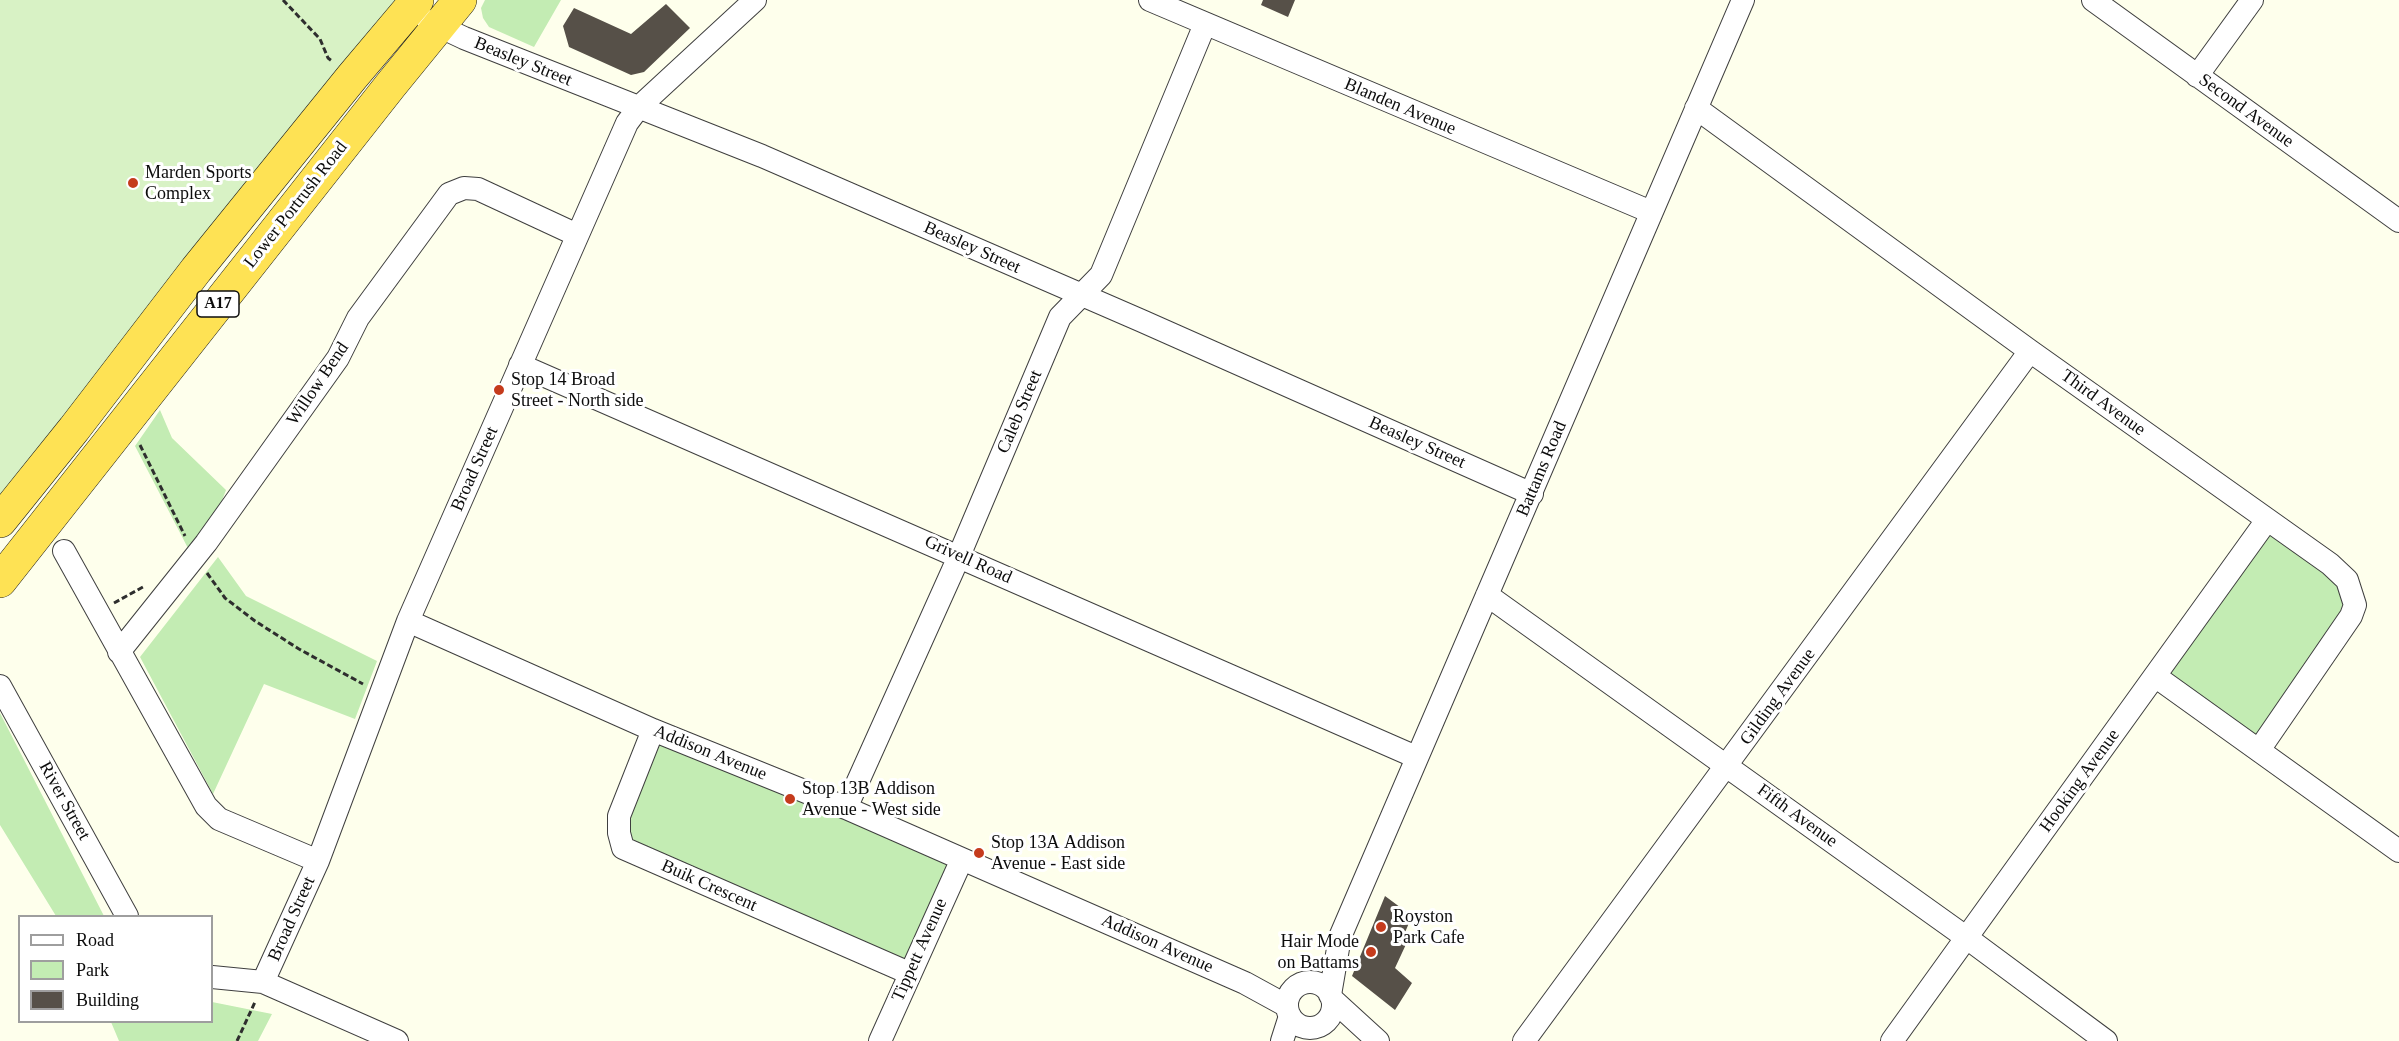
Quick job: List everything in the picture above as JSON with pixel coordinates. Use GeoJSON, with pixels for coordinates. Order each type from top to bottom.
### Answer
{"type":"FeatureCollection","features":[{"type":"Feature","properties":{"kind":"highway","name":"Lower Portrush Road"},"geometry":{"type":"LineString","coordinates":[[0,581],[460,0]]}},
{"type":"Feature","properties":{"kind":"highway","name":"Lower Portrush Road"},"geometry":{"type":"LineString","coordinates":[[0,521],[74,429],[195,270],[413,4]]}},
{"type":"Feature","properties":{"kind":"street","name":"Broad Street"},"geometry":{"type":"LineString","coordinates":[[263,982],[318,861],[408,621],[627,123],[639,107],[755,0]]}},
{"type":"Feature","properties":{"kind":"street","name":"Blanden Avenue"},"geometry":{"type":"LineString","coordinates":[[1150,0],[1651,212]]}},
{"type":"Feature","properties":{"kind":"street","name":"Battams Road"},"geometry":{"type":"LineString","coordinates":[[1282,1041],[1293,999],[1340,937],[1743,0]]}},
{"type":"Feature","properties":{"kind":"street","name":"Second Avenue"},"geometry":{"type":"LineString","coordinates":[[2093,0],[2399,221]]}},
{"type":"Feature","properties":{"kind":"street"},"geometry":{"type":"LineString","coordinates":[[2197,76],[2252,0]]}},
{"type":"Feature","properties":{"kind":"street","name":"Beasley Street"},"geometry":{"type":"LineString","coordinates":[[413,4],[437,27],[762,156],[1532,494]]}},
{"type":"Feature","properties":{"kind":"street","name":"Caleb Street"},"geometry":{"type":"LineString","coordinates":[[846,808],[959,556],[1060,317],[1101,275],[1205,24]]}},
{"type":"Feature","properties":{"kind":"street","name":"Third Avenue"},"geometry":{"type":"LineString","coordinates":[[1696,108],[2030,351],[2330,564],[2347,580],[2355,605],[2344,628],[2259,750]]}},
{"type":"Feature","properties":{"kind":"street","name":"Willow Bend"},"geometry":{"type":"LineString","coordinates":[[119,652],[226,515],[338,358],[358,318],[449,194],[464,188],[478,189],[577,236]]}},
{"type":"Feature","properties":{"kind":"street","name":"Gilding Avenue"},"geometry":{"type":"LineString","coordinates":[[1524,1041],[2030,351]]}},
{"type":"Feature","properties":{"kind":"street","name":"Grivell Road"},"geometry":{"type":"LineString","coordinates":[[520,365],[1416,757]]}},
{"type":"Feature","properties":{"kind":"street","name":"Hooking Avenue"},"geometry":{"type":"LineString","coordinates":[[1892,1041],[2267,520]]}},
{"type":"Feature","properties":{"kind":"street"},"geometry":{"type":"LineString","coordinates":[[64,551],[206,806],[219,819],[318,861]]}},
{"type":"Feature","properties":{"kind":"street","name":"Fifth Avenue"},"geometry":{"type":"LineString","coordinates":[[1487,595],[1967,938],[2106,1041]]}},
{"type":"Feature","properties":{"kind":"street","name":"Addison Avenue"},"geometry":{"type":"LineString","coordinates":[[408,621],[653,730],[846,808],[1245,983],[1293,999]]}},
{"type":"Feature","properties":{"kind":"street"},"geometry":{"type":"LineString","coordinates":[[2155,676],[2399,851]]}},
{"type":"Feature","properties":{"kind":"street","name":"River Street"},"geometry":{"type":"LineString","coordinates":[[0,686],[126,915]]}},
{"type":"Feature","properties":{"kind":"street","name":"Buik Crescent"},"geometry":{"type":"LineString","coordinates":[[653,730],[619,816],[619,833],[623,848],[909,973]]}},
{"type":"Feature","properties":{"kind":"street","name":"Tippett Avenue"},"geometry":{"type":"LineString","coordinates":[[880,1041],[962,859]]}},
{"type":"Feature","properties":{"kind":"street","name":"Battams Road"},"geometry":{"type":"LineString","coordinates":[[1331,997],[1340,937]]}},
{"type":"Feature","properties":{"kind":"street"},"geometry":{"type":"LineString","coordinates":[[213,976],[263,982],[357,1033],[397,1041]]}},
{"type":"Feature","properties":{"kind":"street"},"geometry":{"type":"LineString","coordinates":[[1320,984],[1375,1038],[1340,1024],[1313,1030],[1301,1026],[1293,999],[1320,984]]}},
{"type":"Feature","properties":{"kind":"street"},"geometry":{"type":"LineString","coordinates":[[1313,1030],[1330,1016],[1333,1005],[1331,997]]}},
{"type":"Feature","properties":{"kind":"path"},"geometry":{"type":"LineString","coordinates":[[283,0],[320,39],[328,58],[352,77]]}},
{"type":"Feature","properties":{"kind":"path"},"geometry":{"type":"LineString","coordinates":[[135,436],[188,542]]}},
{"type":"Feature","properties":{"kind":"path"},"geometry":{"type":"LineString","coordinates":[[204,569],[225,598],[255,621],[299,649],[363,684]]}},
{"type":"Feature","properties":{"kind":"path"},"geometry":{"type":"LineString","coordinates":[[113,604],[144,587]]}},
{"type":"Feature","properties":{"kind":"path"},"geometry":{"type":"LineString","coordinates":[[237,1041],[263,982]]}},
{"type":"Feature","properties":{"kind":"green space","name":"Marden Sports Complex"},"geometry":{"type":"Polygon","coordinates":[[[0,0],[417,0],[0,521],[0,0]]]}},
{"type":"Feature","properties":{"kind":"green space"},"geometry":{"type":"Polygon","coordinates":[[[485,0],[561,0],[534,47],[489,27],[483,18],[481,8],[485,0]]]}},
{"type":"Feature","properties":{"kind":"green space"},"geometry":{"type":"Polygon","coordinates":[[[160,410],[172,438],[226,490],[212,527],[191,554],[135,446],[160,410]]]}},
{"type":"Feature","properties":{"kind":"green space"},"geometry":{"type":"Polygon","coordinates":[[[2267,520],[2353,593],[2259,750],[2155,676],[2267,520]]]}},
{"type":"Feature","properties":{"kind":"green space"},"geometry":{"type":"Polygon","coordinates":[[[218,557],[246,596],[377,661],[355,719],[264,684],[213,794],[140,657],[218,557]]]}},
{"type":"Feature","properties":{"kind":"green space"},"geometry":{"type":"Polygon","coordinates":[[[0,713],[103,915],[55,915],[0,825],[0,713]]]}},
{"type":"Feature","properties":{"kind":"green space"},"geometry":{"type":"Polygon","coordinates":[[[653,730],[962,859],[909,973],[623,848],[619,833],[653,730]]]}},
{"type":"Feature","properties":{"kind":"green space"},"geometry":{"type":"Polygon","coordinates":[[[213,1002],[272,1014],[258,1041],[119,1041],[111,1023],[213,1023],[213,1002]]]}},
{"type":"Feature","properties":{"kind":"building"},"geometry":{"type":"Polygon","coordinates":[[[1263,0],[1295,0],[1288,17],[1261,5],[1263,0]]]}},
{"type":"Feature","properties":{"kind":"building"},"geometry":{"type":"Polygon","coordinates":[[[666,4],[690,28],[644,72],[631,75],[569,47],[563,26],[574,8],[631,34],[666,4]]]}},
{"type":"Feature","properties":{"kind":"building"},"geometry":{"type":"Polygon","coordinates":[[[1385,896],[1412,916],[1403,937],[1408,940],[1395,968],[1412,983],[1395,1010],[1352,976],[1385,896]]]}},
{"type":"Feature","properties":{"kind":"place","name":"Marden Sports Complex"},"geometry":{"type":"Point","coordinates":[133,183]}},
{"type":"Feature","properties":{"kind":"place","name":"Stop 14 Broad Street - North side"},"geometry":{"type":"Point","coordinates":[499,390]}},
{"type":"Feature","properties":{"kind":"place","name":"Stop 13B Addison Avenue - West side"},"geometry":{"type":"Point","coordinates":[790,799]}},
{"type":"Feature","properties":{"kind":"place","name":"Stop 13A Addison Avenue - East side"},"geometry":{"type":"Point","coordinates":[979,853]}},
{"type":"Feature","properties":{"kind":"place","name":"Royston Park Cafe"},"geometry":{"type":"Point","coordinates":[1381,927]}},
{"type":"Feature","properties":{"kind":"place","name":"Hair Mode on Battams"},"geometry":{"type":"Point","coordinates":[1371,952]}}]}
